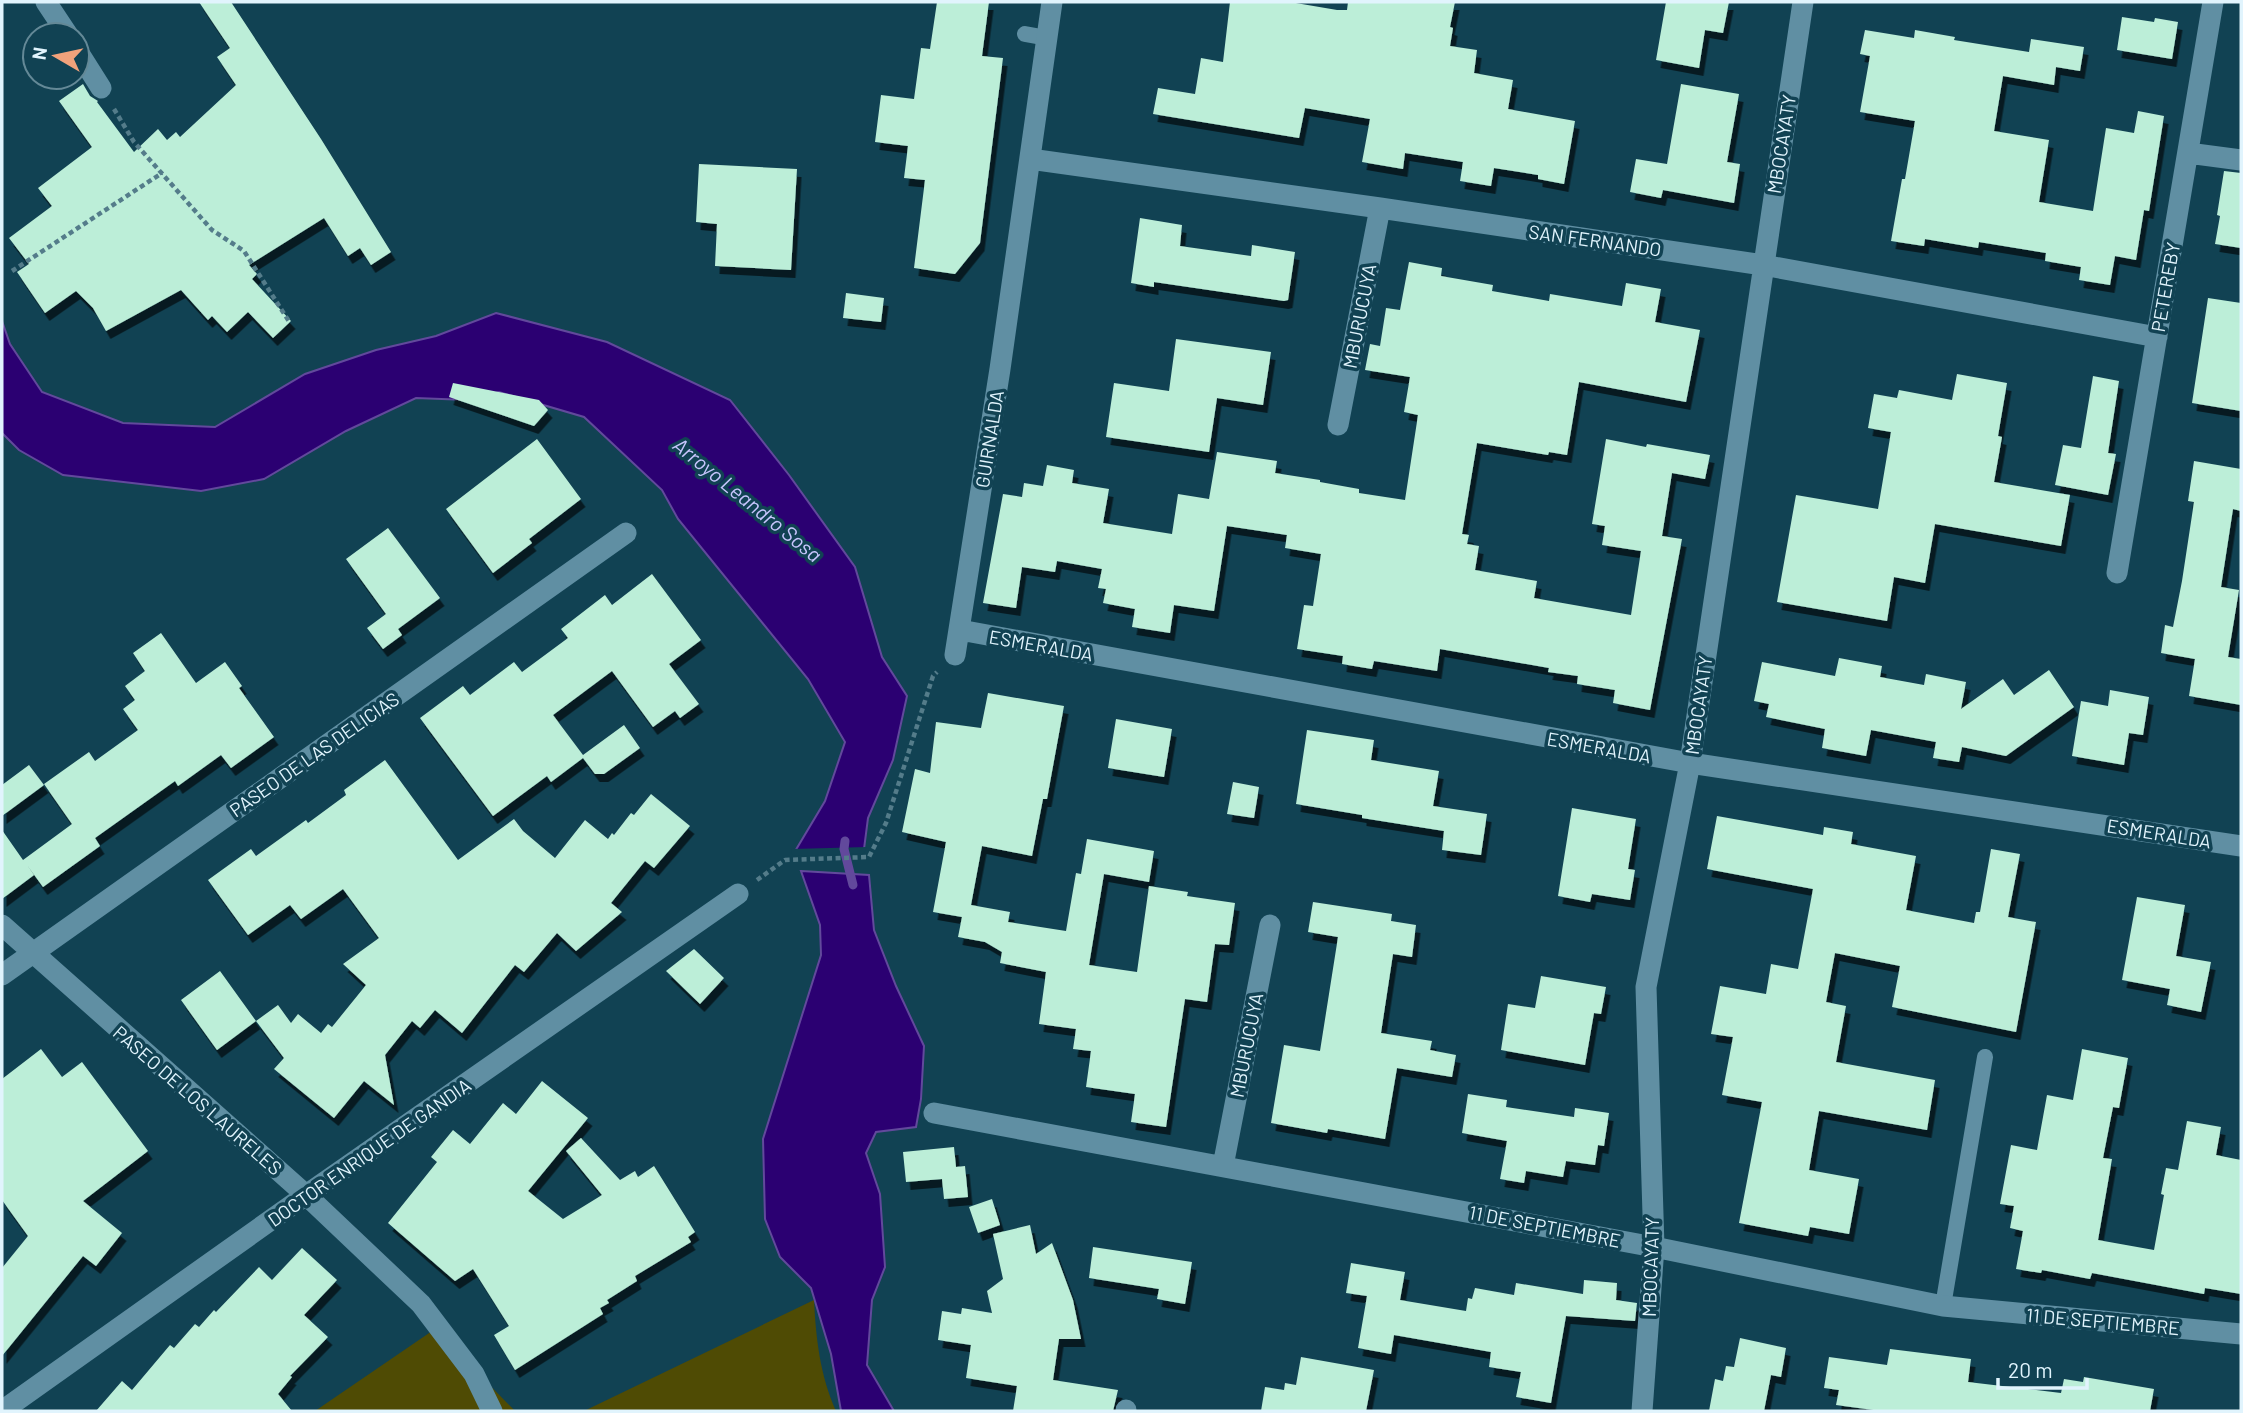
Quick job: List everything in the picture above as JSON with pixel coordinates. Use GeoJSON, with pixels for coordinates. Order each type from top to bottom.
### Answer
{"type":"FeatureCollection","features":[{"type":"Feature","properties":{"kind":"street"},"geometry":{"type":"LineString","coordinates":[[46,2],[59,21]]}},
{"type":"Feature","properties":{"kind":"street","name":"GUIRNALDA"},"geometry":{"type":"LineString","coordinates":[[955,654],[1052,2]]}},
{"type":"Feature","properties":{"kind":"street","name":"MBOCAYATY"},"geometry":{"type":"LineString","coordinates":[[1642,1411],[1654,1247],[1646,987],[1690,763],[1803,2]]}},
{"type":"Feature","properties":{"kind":"street","name":"PETEREBY"},"geometry":{"type":"LineString","coordinates":[[2117,573],[2213,2]]}},
{"type":"Feature","properties":{"kind":"street"},"geometry":{"type":"LineString","coordinates":[[91,72],[101,88]]}},
{"type":"Feature","properties":{"kind":"street"},"geometry":{"type":"LineString","coordinates":[[2188,153],[2241,160]]}},
{"type":"Feature","properties":{"kind":"street","name":"SAN FERNANDO"},"geometry":{"type":"LineString","coordinates":[[1030,159],[1763,265],[2157,337]]}},
{"type":"Feature","properties":{"kind":"street","name":"MBURUCUYA"},"geometry":{"type":"LineString","coordinates":[[1338,425],[1380,208]]}},
{"type":"Feature","properties":{"kind":"street","name":"PASEO DE LAS DELICIAS"},"geometry":{"type":"LineString","coordinates":[[2,975],[626,533]]}},
{"type":"Feature","properties":{"kind":"street","name":"ESMERALDA"},"geometry":{"type":"LineString","coordinates":[[960,630],[1690,763],[2241,846]]}},
{"type":"Feature","properties":{"kind":"street","name":"DOCTOR ENRIQUE DE GANDIA"},"geometry":{"type":"LineString","coordinates":[[2,1411],[738,894]]}},
{"type":"Feature","properties":{"kind":"street","name":"PASEO DE LOS LAURELES"},"geometry":{"type":"LineString","coordinates":[[2,925],[306,1195],[421,1304],[474,1374],[492,1411]]}},
{"type":"Feature","properties":{"kind":"street","name":"MBURUCUYA"},"geometry":{"type":"LineString","coordinates":[[1223,1166],[1269,925]]}},
{"type":"Feature","properties":{"kind":"street","name":"11 DE SEPTIEMBRE"},"geometry":{"type":"LineString","coordinates":[[934,1113],[1654,1247],[1943,1306],[2241,1334]]}},
{"type":"Feature","properties":{"kind":"lane"},"geometry":{"type":"LineString","coordinates":[[1025,34],[1047,38]]}},
{"type":"Feature","properties":{"kind":"lane"},"geometry":{"type":"LineString","coordinates":[[1943,1306],[1985,1057]]}},
{"type":"Feature","properties":{"kind":"path"},"geometry":{"type":"LineString","coordinates":[[101,88],[134,142],[212,230],[244,251],[290,323]]}},
{"type":"Feature","properties":{"kind":"path"},"geometry":{"type":"LineString","coordinates":[[12,271],[162,173]]}},
{"type":"Feature","properties":{"kind":"path"},"geometry":{"type":"LineString","coordinates":[[738,894],[785,860],[869,857],[886,824],[933,676],[955,654]]}},
{"type":"Feature","properties":{"kind":"shaded area"},"geometry":{"type":"Polygon","coordinates":[[[814,1300],[820,1357],[836,1411],[584,1411],[814,1300]]]}},
{"type":"Feature","properties":{"kind":"shaded area"},"geometry":{"type":"Polygon","coordinates":[[[435,1329],[515,1411],[315,1411],[435,1329]]]}},
{"type":"Feature","properties":{"kind":"water"},"geometry":{"type":"Polygon","coordinates":[[[496,313],[607,342],[730,400],[789,475],[855,567],[882,657],[907,696],[893,760],[868,818],[864,849],[794,853],[825,801],[845,742],[808,679],[678,519],[662,490],[584,417],[499,392],[467,400],[416,398],[346,431],[264,479],[201,491],[63,475],[19,450],[2,433],[2,321],[10,344],[42,392],[123,423],[215,427],[305,374],[376,350],[436,336],[496,313]]]}},
{"type":"Feature","properties":{"kind":"water"},"geometry":{"type":"Polygon","coordinates":[[[801,871],[869,875],[874,930],[924,1046],[921,1099],[916,1127],[876,1132],[866,1153],[880,1194],[885,1267],[872,1300],[867,1365],[894,1411],[841,1411],[831,1354],[811,1288],[780,1257],[765,1219],[763,1139],[821,955],[820,925],[801,871]]]}},
{"type":"Feature","properties":{"kind":"pier"},"geometry":{"type":"Polygon","coordinates":[[[867,847],[864,853],[794,856],[791,853],[792,849],[867,847]]]}},
{"type":"Feature","properties":{"kind":"building"},"geometry":{"type":"Polygon","coordinates":[[[199,2],[231,2],[391,252],[371,265],[360,248],[348,256],[324,218],[249,265],[257,274],[252,279],[291,321],[273,338],[248,312],[227,332],[212,316],[208,320],[181,290],[106,331],[93,308],[76,291],[45,313],[17,272],[29,264],[9,238],[52,206],[38,188],[92,147],[59,101],[73,91],[87,91],[98,101],[134,152],[158,129],[167,140],[176,132],[180,137],[236,85],[217,57],[230,48],[199,2]]]}},
{"type":"Feature","properties":{"kind":"building"},"geometry":{"type":"Polygon","coordinates":[[[937,2],[989,2],[982,56],[1003,58],[980,243],[955,274],[914,268],[925,180],[904,178],[908,146],[875,142],[881,95],[914,99],[921,48],[930,49],[937,2]]]}},
{"type":"Feature","properties":{"kind":"building"},"geometry":{"type":"Polygon","coordinates":[[[1230,2],[1290,2],[1347,10],[1348,2],[1455,2],[1450,27],[1453,28],[1450,46],[1477,50],[1474,73],[1513,80],[1508,109],[1575,121],[1564,184],[1538,179],[1538,175],[1494,168],[1491,186],[1460,181],[1463,162],[1405,153],[1403,169],[1362,162],[1370,119],[1305,108],[1299,138],[1153,114],[1158,88],[1195,94],[1201,58],[1223,62],[1230,2]]]}},
{"type":"Feature","properties":{"kind":"building"},"geometry":{"type":"Polygon","coordinates":[[[1666,2],[1729,2],[1723,33],[1705,30],[1699,68],[1656,60],[1666,2]]]}},
{"type":"Feature","properties":{"kind":"building"},"geometry":{"type":"Polygon","coordinates":[[[2122,17],[2154,22],[2155,18],[2178,22],[2172,59],[2117,50],[2122,17]]]}},
{"type":"Feature","properties":{"kind":"building"},"geometry":{"type":"Polygon","coordinates":[[[1865,30],[1914,38],[1915,30],[1955,37],[1954,40],[2029,52],[2031,39],[2084,47],[2080,71],[2056,67],[2054,85],[2003,76],[1994,131],[2049,140],[2039,202],[2093,211],[2106,128],[2134,133],[2138,111],[2164,116],[2149,211],[2144,210],[2136,260],[2115,256],[2110,285],[2079,280],[2081,267],[2045,261],[2046,253],[1979,242],[1978,248],[1925,239],[1924,246],[1891,241],[1915,121],[1860,112],[1870,56],[1860,54],[1865,30]]]}},
{"type":"Feature","properties":{"kind":"building"},"geometry":{"type":"Polygon","coordinates":[[[1681,84],[1739,94],[1727,162],[1740,164],[1734,203],[1663,190],[1661,198],[1630,192],[1636,159],[1667,164],[1681,84]]]}},
{"type":"Feature","properties":{"kind":"building"},"geometry":{"type":"Polygon","coordinates":[[[699,164],[797,169],[791,270],[715,266],[717,224],[696,222],[699,164]]]}},
{"type":"Feature","properties":{"kind":"building"},"geometry":{"type":"Polygon","coordinates":[[[2224,171],[2241,173],[2241,248],[2215,244],[2224,171]]]}},
{"type":"Feature","properties":{"kind":"building"},"geometry":{"type":"Polygon","coordinates":[[[1140,218],[1182,225],[1180,246],[1251,256],[1252,245],[1295,252],[1288,300],[1154,282],[1154,287],[1131,283],[1140,218]]]}},
{"type":"Feature","properties":{"kind":"building"},"geometry":{"type":"Polygon","coordinates":[[[1409,262],[1442,268],[1441,276],[1493,285],[1492,291],[1549,301],[1550,294],[1622,306],[1626,283],[1661,289],[1655,322],[1700,330],[1686,402],[1579,382],[1567,455],[1549,452],[1548,455],[1477,443],[1462,534],[1469,535],[1467,544],[1479,546],[1475,570],[1537,581],[1534,598],[1631,615],[1641,551],[1602,545],[1605,526],[1592,524],[1606,439],[1710,455],[1705,479],[1672,473],[1662,536],[1682,539],[1650,710],[1613,703],[1615,690],[1577,684],[1578,676],[1548,672],[1549,668],[1440,649],[1437,671],[1374,661],[1372,669],[1342,664],[1343,656],[1297,649],[1304,605],[1313,606],[1321,554],[1285,548],[1287,535],[1227,526],[1214,611],[1174,605],[1170,633],[1132,627],[1135,609],[1103,603],[1106,589],[1098,588],[1102,569],[1057,561],[1055,572],[1022,567],[1016,608],[983,603],[1003,494],[1022,497],[1024,483],[1043,486],[1047,465],[1074,470],[1072,483],[1109,489],[1103,523],[1172,534],[1178,494],[1209,499],[1217,452],[1277,461],[1275,473],[1359,489],[1359,493],[1405,500],[1418,415],[1404,412],[1410,377],[1365,370],[1370,344],[1380,346],[1386,308],[1400,310],[1409,262]]]}},
{"type":"Feature","properties":{"kind":"building"},"geometry":{"type":"Polygon","coordinates":[[[846,293],[884,298],[881,322],[843,318],[846,293]]]}},
{"type":"Feature","properties":{"kind":"building"},"geometry":{"type":"Polygon","coordinates":[[[2208,298],[2241,303],[2241,411],[2192,403],[2208,298]]]}},
{"type":"Feature","properties":{"kind":"building"},"geometry":{"type":"Polygon","coordinates":[[[1176,339],[1271,352],[1263,405],[1217,398],[1209,452],[1106,437],[1114,383],[1169,391],[1176,339]]]}},
{"type":"Feature","properties":{"kind":"building"},"geometry":{"type":"Polygon","coordinates":[[[1957,374],[2007,383],[1994,482],[2070,495],[2061,546],[1935,524],[1925,583],[1894,577],[1887,621],[1777,602],[1796,495],[1878,509],[1891,432],[1868,428],[1874,394],[1897,398],[1899,390],[1952,400],[1957,374]]]}},
{"type":"Feature","properties":{"kind":"building"},"geometry":{"type":"Polygon","coordinates":[[[2093,376],[2119,381],[2108,453],[2116,454],[2108,495],[2055,485],[2063,445],[2081,448],[2093,376]]]}},
{"type":"Feature","properties":{"kind":"building"},"geometry":{"type":"Polygon","coordinates":[[[453,383],[539,400],[548,410],[534,426],[449,397],[453,383]]]}},
{"type":"Feature","properties":{"kind":"building"},"geometry":{"type":"Polygon","coordinates":[[[537,439],[581,499],[529,539],[532,543],[493,573],[446,509],[537,439]]]}},
{"type":"Feature","properties":{"kind":"building"},"geometry":{"type":"Polygon","coordinates":[[[2194,461],[2241,469],[2241,511],[2233,509],[2221,587],[2239,590],[2228,657],[2241,659],[2241,705],[2189,696],[2195,659],[2161,653],[2165,625],[2173,627],[2182,581],[2194,502],[2188,501],[2194,461]]]}},
{"type":"Feature","properties":{"kind":"building"},"geometry":{"type":"Polygon","coordinates":[[[388,528],[440,598],[398,629],[402,635],[383,649],[367,628],[386,614],[346,559],[388,528]]]}},
{"type":"Feature","properties":{"kind":"building"},"geometry":{"type":"Polygon","coordinates":[[[652,574],[701,640],[669,664],[699,704],[680,718],[675,711],[653,727],[612,671],[553,715],[583,755],[624,725],[640,748],[604,774],[595,774],[583,758],[551,782],[547,776],[493,816],[420,718],[463,686],[470,695],[514,662],[522,672],[568,638],[561,629],[605,595],[612,605],[652,574]]]}},
{"type":"Feature","properties":{"kind":"building"},"geometry":{"type":"Polygon","coordinates":[[[161,633],[196,683],[225,662],[242,686],[239,688],[274,737],[231,768],[221,755],[178,786],[175,781],[95,838],[100,846],[43,887],[27,865],[34,875],[2,899],[2,830],[23,860],[72,824],[44,784],[89,752],[95,761],[138,730],[123,709],[135,700],[125,686],[145,671],[133,653],[161,633]]]}},
{"type":"Feature","properties":{"kind":"building"},"geometry":{"type":"Polygon","coordinates":[[[1839,658],[1882,666],[1880,677],[1924,685],[1926,674],[1966,682],[1961,709],[2003,679],[2014,695],[2049,670],[2074,707],[2006,756],[1962,747],[1959,762],[1933,758],[1936,742],[1871,730],[1866,756],[1822,748],[1825,729],[1766,717],[1769,704],[1754,701],[1762,662],[1835,676],[1839,658]]]}},
{"type":"Feature","properties":{"kind":"building"},"geometry":{"type":"Polygon","coordinates":[[[2110,690],[2149,697],[2143,735],[2129,733],[2124,765],[2072,756],[2081,701],[2108,706],[2110,690]]]}},
{"type":"Feature","properties":{"kind":"building"},"geometry":{"type":"Polygon","coordinates":[[[988,693],[1064,706],[1047,799],[1043,799],[1032,856],[982,846],[971,905],[1010,912],[1008,922],[1066,931],[1076,873],[1081,874],[1087,839],[1154,851],[1149,882],[1104,874],[1089,965],[1137,972],[1149,886],[1188,892],[1187,896],[1235,903],[1229,945],[1215,944],[1207,1002],[1185,999],[1166,1127],[1131,1122],[1135,1094],[1086,1087],[1091,1051],[1073,1049],[1076,1029],[1039,1024],[1046,972],[1000,963],[1002,952],[985,942],[958,937],[962,917],[933,912],[946,842],[902,832],[915,769],[930,773],[936,722],[981,728],[988,693]]]}},
{"type":"Feature","properties":{"kind":"building"},"geometry":{"type":"Polygon","coordinates":[[[1116,719],[1172,729],[1164,777],[1108,768],[1116,719]]]}},
{"type":"Feature","properties":{"kind":"building"},"geometry":{"type":"Polygon","coordinates":[[[1307,730],[1374,740],[1371,760],[1439,771],[1433,806],[1487,814],[1481,855],[1442,850],[1444,831],[1296,804],[1307,730]]]}},
{"type":"Feature","properties":{"kind":"building"},"geometry":{"type":"Polygon","coordinates":[[[385,760],[458,860],[514,819],[523,831],[555,858],[585,820],[608,839],[631,813],[634,815],[651,794],[690,826],[654,868],[645,861],[611,903],[622,912],[576,951],[557,933],[524,972],[515,965],[462,1033],[435,1010],[420,1028],[412,1021],[385,1055],[394,1105],[364,1081],[334,1118],[274,1069],[284,1058],[256,1021],[278,1005],[291,1023],[298,1014],[321,1033],[328,1024],[332,1027],[366,985],[343,964],[379,938],[343,889],[301,919],[290,905],[248,935],[208,880],[251,849],[256,856],[306,820],[308,823],[346,795],[344,790],[385,760]]]}},
{"type":"Feature","properties":{"kind":"building"},"geometry":{"type":"Polygon","coordinates":[[[29,765],[44,785],[2,816],[2,785],[29,765]]]}},
{"type":"Feature","properties":{"kind":"building"},"geometry":{"type":"Polygon","coordinates":[[[1233,782],[1259,787],[1254,818],[1227,814],[1233,782]]]}},
{"type":"Feature","properties":{"kind":"building"},"geometry":{"type":"Polygon","coordinates":[[[1572,808],[1636,819],[1628,869],[1635,870],[1630,900],[1592,894],[1590,902],[1558,896],[1572,808]]]}},
{"type":"Feature","properties":{"kind":"building"},"geometry":{"type":"Polygon","coordinates":[[[1717,816],[1823,835],[1824,827],[1853,832],[1851,844],[1916,856],[1906,910],[1974,923],[1976,912],[1980,912],[1991,849],[2020,854],[2008,917],[2036,922],[2016,1032],[1892,1007],[1900,966],[1835,953],[1826,1002],[1846,1006],[1836,1062],[1935,1080],[1927,1130],[1819,1111],[1809,1170],[1859,1179],[1849,1234],[1810,1227],[1808,1236],[1739,1223],[1762,1102],[1722,1095],[1733,1037],[1711,1034],[1720,986],[1766,994],[1771,964],[1798,969],[1813,889],[1707,869],[1717,816]]]}},
{"type":"Feature","properties":{"kind":"building"},"geometry":{"type":"Polygon","coordinates":[[[2137,897],[2185,905],[2176,956],[2211,962],[2201,1012],[2167,1005],[2170,989],[2122,980],[2137,897]]]}},
{"type":"Feature","properties":{"kind":"building"},"geometry":{"type":"Polygon","coordinates":[[[1313,902],[1392,914],[1391,921],[1416,925],[1412,957],[1393,954],[1381,1033],[1432,1041],[1430,1050],[1456,1055],[1452,1077],[1397,1068],[1385,1139],[1328,1129],[1327,1133],[1271,1123],[1284,1045],[1320,1051],[1338,937],[1308,932],[1313,902]]]}},
{"type":"Feature","properties":{"kind":"building"},"geometry":{"type":"Polygon","coordinates":[[[694,949],[724,978],[700,1004],[666,971],[694,949]]]}},
{"type":"Feature","properties":{"kind":"building"},"geometry":{"type":"Polygon","coordinates":[[[220,971],[256,1021],[217,1050],[181,1000],[220,971]]]}},
{"type":"Feature","properties":{"kind":"building"},"geometry":{"type":"Polygon","coordinates":[[[1541,976],[1606,987],[1601,1014],[1594,1013],[1585,1065],[1501,1050],[1508,1004],[1535,1008],[1541,976]]]}},
{"type":"Feature","properties":{"kind":"building"},"geometry":{"type":"Polygon","coordinates":[[[41,1049],[62,1077],[82,1062],[148,1151],[83,1201],[122,1233],[96,1266],[83,1256],[2,1356],[2,1268],[28,1236],[2,1200],[2,1079],[41,1049]]]}},
{"type":"Feature","properties":{"kind":"building"},"geometry":{"type":"Polygon","coordinates":[[[2082,1049],[2128,1058],[2119,1108],[2113,1107],[2103,1158],[2112,1159],[2098,1240],[2154,1250],[2166,1168],[2178,1170],[2187,1121],[2221,1127],[2216,1155],[2241,1160],[2241,1294],[2205,1288],[2204,1294],[2092,1273],[2090,1279],[2042,1270],[2041,1273],[2016,1269],[2023,1231],[2010,1228],[2014,1206],[2000,1204],[2011,1145],[2037,1150],[2047,1095],[2073,1100],[2082,1049]]]}},
{"type":"Feature","properties":{"kind":"building"},"geometry":{"type":"Polygon","coordinates":[[[542,1081],[588,1118],[528,1191],[563,1219],[602,1195],[566,1151],[581,1138],[620,1180],[635,1171],[638,1177],[654,1166],[695,1232],[688,1237],[691,1242],[635,1276],[637,1281],[607,1300],[609,1303],[600,1308],[603,1314],[515,1370],[494,1335],[509,1326],[473,1269],[455,1281],[388,1223],[437,1162],[431,1157],[453,1130],[470,1144],[503,1103],[516,1114],[542,1081]]]}},
{"type":"Feature","properties":{"kind":"building"},"geometry":{"type":"Polygon","coordinates":[[[1468,1094],[1507,1100],[1506,1107],[1574,1117],[1575,1108],[1609,1113],[1604,1146],[1598,1145],[1595,1165],[1566,1161],[1563,1177],[1526,1171],[1524,1183],[1500,1179],[1507,1141],[1462,1133],[1468,1094]]]}},
{"type":"Feature","properties":{"kind":"building"},"geometry":{"type":"Polygon","coordinates":[[[954,1147],[956,1167],[965,1166],[968,1197],[944,1199],[942,1179],[906,1182],[903,1152],[954,1147]]]}},
{"type":"Feature","properties":{"kind":"building"},"geometry":{"type":"Polygon","coordinates":[[[992,1199],[1000,1225],[978,1233],[969,1207],[992,1199]]]}},
{"type":"Feature","properties":{"kind":"building"},"geometry":{"type":"Polygon","coordinates":[[[1030,1225],[1036,1254],[1052,1243],[1073,1300],[1081,1339],[1059,1339],[1053,1380],[1118,1390],[1113,1411],[1013,1411],[1017,1386],[966,1378],[971,1345],[938,1340],[942,1311],[961,1314],[962,1308],[992,1313],[987,1291],[1003,1279],[993,1234],[1030,1225]]]}},
{"type":"Feature","properties":{"kind":"building"},"geometry":{"type":"Polygon","coordinates":[[[1093,1247],[1192,1262],[1185,1304],[1157,1299],[1159,1289],[1089,1278],[1093,1247]]]}},
{"type":"Feature","properties":{"kind":"building"},"geometry":{"type":"Polygon","coordinates":[[[302,1248],[337,1280],[304,1315],[328,1337],[290,1376],[292,1377],[278,1394],[292,1411],[96,1411],[122,1381],[132,1390],[170,1345],[174,1348],[195,1324],[199,1327],[259,1267],[272,1280],[302,1248]]]}},
{"type":"Feature","properties":{"kind":"building"},"geometry":{"type":"Polygon","coordinates":[[[1351,1263],[1405,1272],[1400,1300],[1466,1311],[1468,1298],[1472,1299],[1475,1288],[1514,1295],[1516,1283],[1583,1294],[1584,1280],[1617,1283],[1616,1300],[1637,1303],[1635,1321],[1566,1316],[1551,1403],[1516,1397],[1521,1372],[1489,1367],[1491,1352],[1394,1335],[1391,1354],[1358,1348],[1367,1296],[1346,1293],[1351,1263]]]}},
{"type":"Feature","properties":{"kind":"building"},"geometry":{"type":"Polygon","coordinates":[[[1740,1338],[1786,1348],[1781,1377],[1771,1375],[1764,1411],[1709,1411],[1715,1379],[1723,1381],[1726,1366],[1734,1367],[1740,1338]]]}},
{"type":"Feature","properties":{"kind":"building"},"geometry":{"type":"Polygon","coordinates":[[[1890,1349],[1971,1359],[1968,1382],[2061,1393],[2064,1379],[2083,1382],[2084,1377],[2154,1389],[2150,1411],[1881,1411],[1836,1405],[1839,1390],[1824,1388],[1829,1357],[1887,1365],[1890,1349]]]}},
{"type":"Feature","properties":{"kind":"building"},"geometry":{"type":"Polygon","coordinates":[[[1301,1357],[1374,1370],[1366,1411],[1261,1411],[1265,1387],[1284,1390],[1285,1383],[1296,1385],[1301,1357]]]}},
{"type":"Feature","properties":{"kind":"waterway","name":"Arroyo Leandro Sosa"},"geometry":{"type":"LineString","coordinates":[[845,841],[844,849],[853,885]]}}]}
